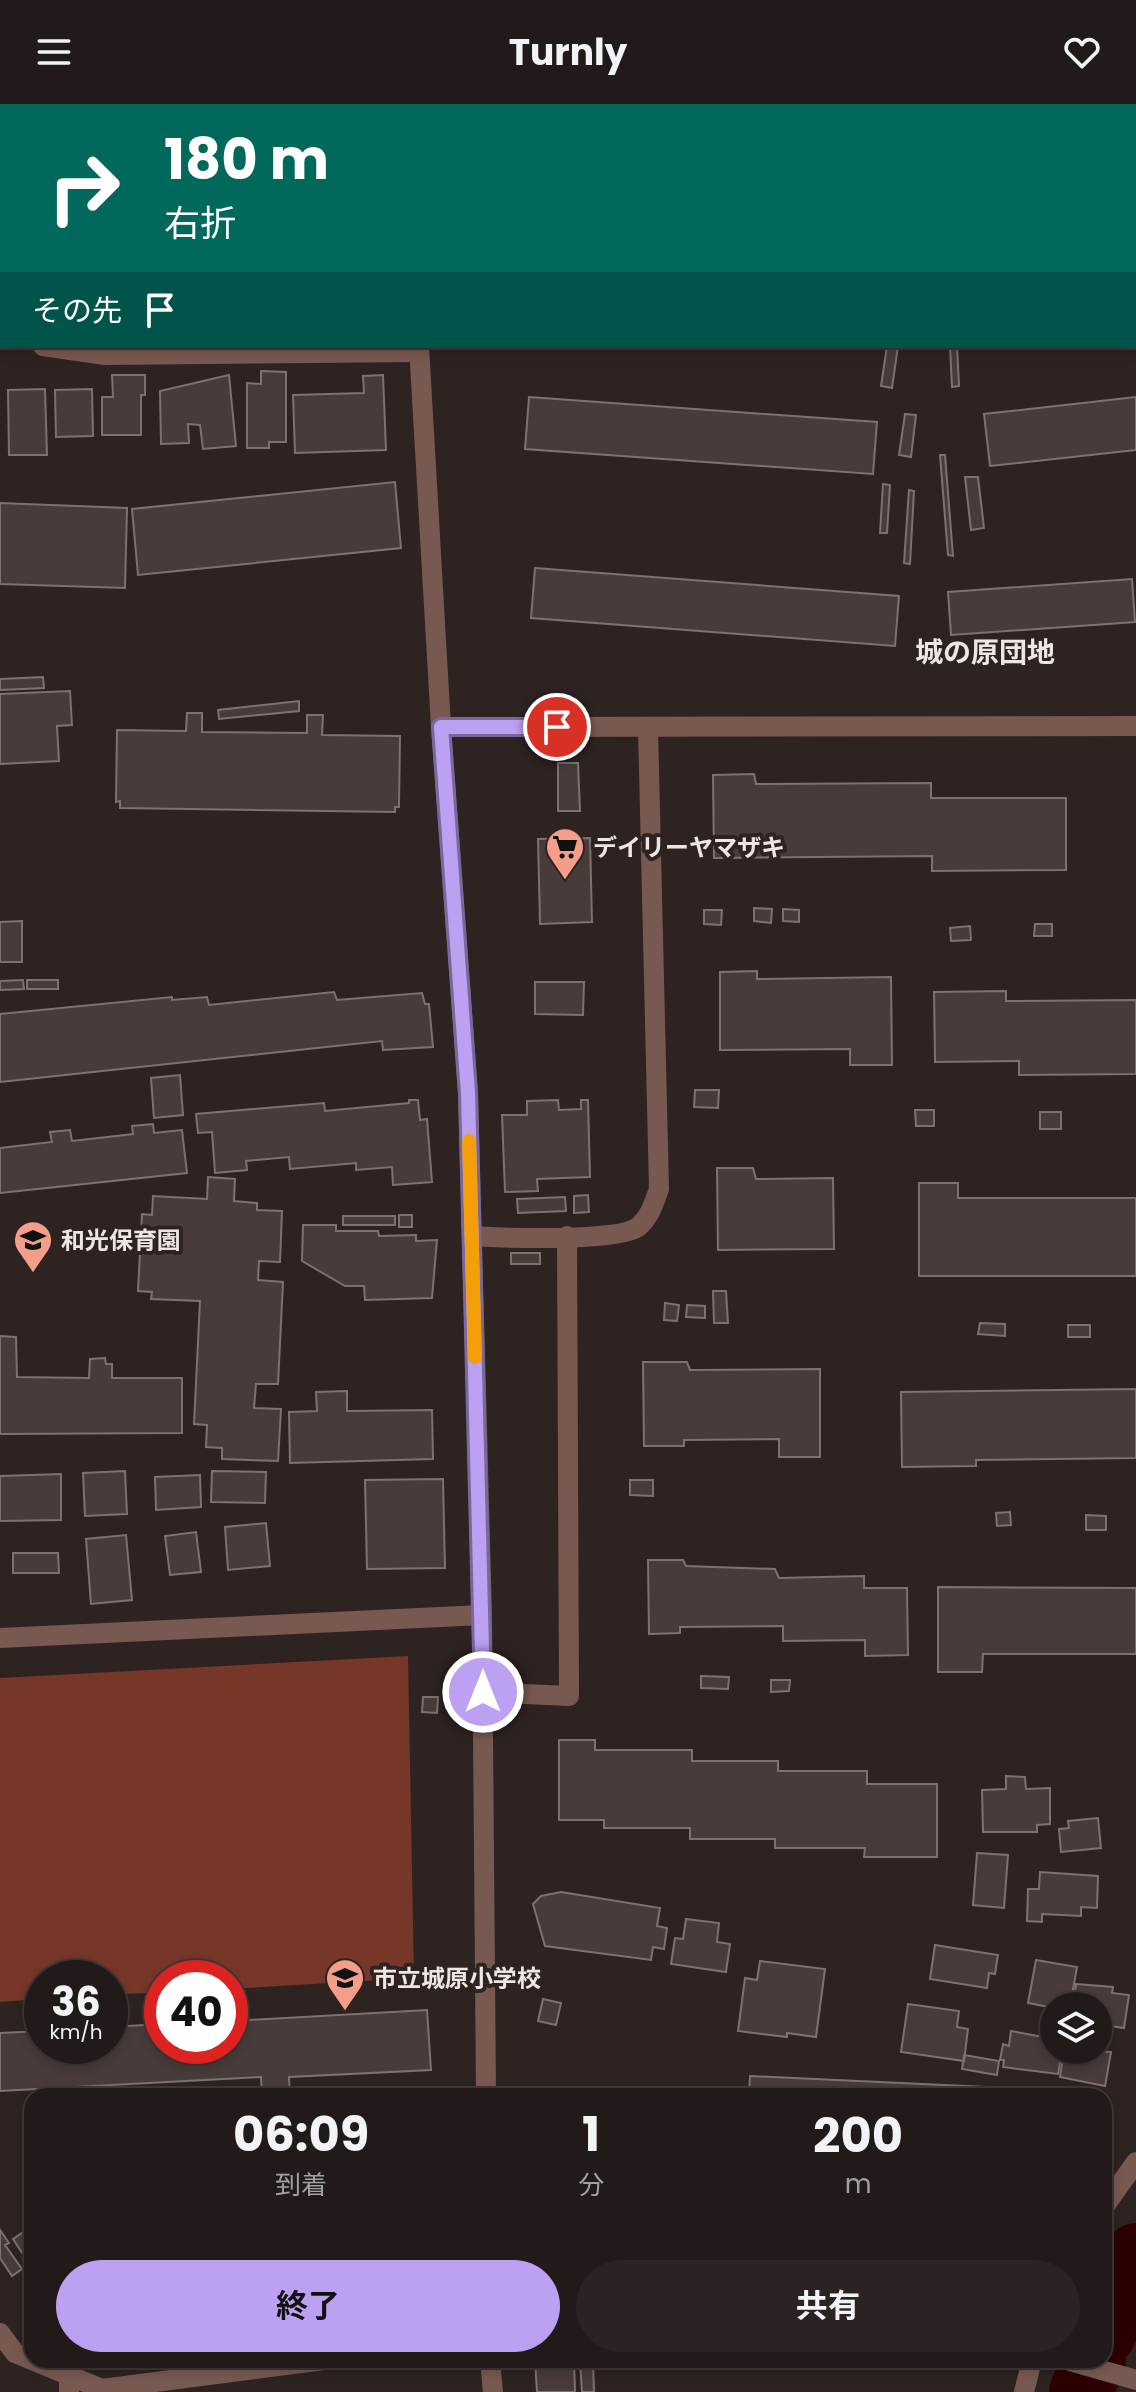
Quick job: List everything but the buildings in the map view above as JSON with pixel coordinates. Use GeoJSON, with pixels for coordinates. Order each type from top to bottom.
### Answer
{"type":"FeatureCollection","features":[{"type":"Feature","properties":{"kind":"street"},"geometry":{"type":"LineString","coordinates":[[57,348],[105,355],[419,349],[441,727],[468,1093],[482,1615],[486,2088]]}},
{"type":"Feature","properties":{"kind":"street"},"geometry":{"type":"LineString","coordinates":[[441,727],[1136,726]]}},
{"type":"Feature","properties":{"kind":"street"},"geometry":{"type":"LineString","coordinates":[[472,1236],[607,1235],[636,1229],[649,1215],[659,1189],[648,727]]}},
{"type":"Feature","properties":{"kind":"street"},"geometry":{"type":"LineString","coordinates":[[483,1692],[569,1696],[567,1236]]}},
{"type":"Feature","properties":{"kind":"street"},"geometry":{"type":"LineString","coordinates":[[0,1638],[482,1615]]}},
{"type":"Feature","properties":{"kind":"street"},"geometry":{"type":"LineString","coordinates":[[1112,2196],[1136,2162]]}},
{"type":"Feature","properties":{"kind":"street"},"geometry":{"type":"LineString","coordinates":[[0,2333],[15,2353],[24,2358]]}},
{"type":"Feature","properties":{"kind":"street"},"geometry":{"type":"LineString","coordinates":[[41,2368],[69,2384],[102,2389],[263,2368]]}},
{"type":"Feature","properties":{"kind":"street"},"geometry":{"type":"LineString","coordinates":[[491,2368],[493,2392]]}},
{"type":"Feature","properties":{"kind":"street"},"geometry":{"type":"LineString","coordinates":[[1024,2392],[1030,2368]]}},
{"type":"Feature","properties":{"kind":"street"},"geometry":{"type":"LineString","coordinates":[[1094,2368],[1136,2380]]}},
{"type":"Feature","properties":{"kind":"shaded area","name":"市立城原小学校"},"geometry":{"type":"Polygon","coordinates":[[[408,1656],[414,1978],[248,1988],[248,1960],[144,1960],[144,1993],[128,1994],[128,1960],[24,1960],[24,2000],[0,2002],[0,1678],[408,1656]]]}},
{"type":"Feature","properties":{"kind":"waterway"},"geometry":{"type":"LineString","coordinates":[[1112,2314],[1136,2255]]}},
{"type":"Feature","properties":{"kind":"waterway"},"geometry":{"type":"LineString","coordinates":[[1081,2392],[1091,2368]]}},
{"type":"Feature","properties":{"kind":"slow traffic"},"geometry":{"type":"LineString","coordinates":[[469,1141],[475,1357]]}},
{"type":"Feature","properties":{"kind":"place","name":"デイリーヤマザキ"},"geometry":{"type":"Point","coordinates":[565,881]}},
{"type":"Feature","properties":{"kind":"place","name":"和光保育園"},"geometry":{"type":"Point","coordinates":[33,1274]}},
{"type":"Feature","properties":{"kind":"place","name":"市立城原小学校"},"geometry":{"type":"Point","coordinates":[345,2012]}},
{"type":"Feature","properties":{"kind":"district","name":"城の原団地"},"geometry":{"type":"Point","coordinates":[985,652]}},
{"type":"Feature","properties":{"kind":"route"},"geometry":{"type":"LineString","coordinates":[[483,1692],[468,1093],[441,727],[557,727]]}}]}
